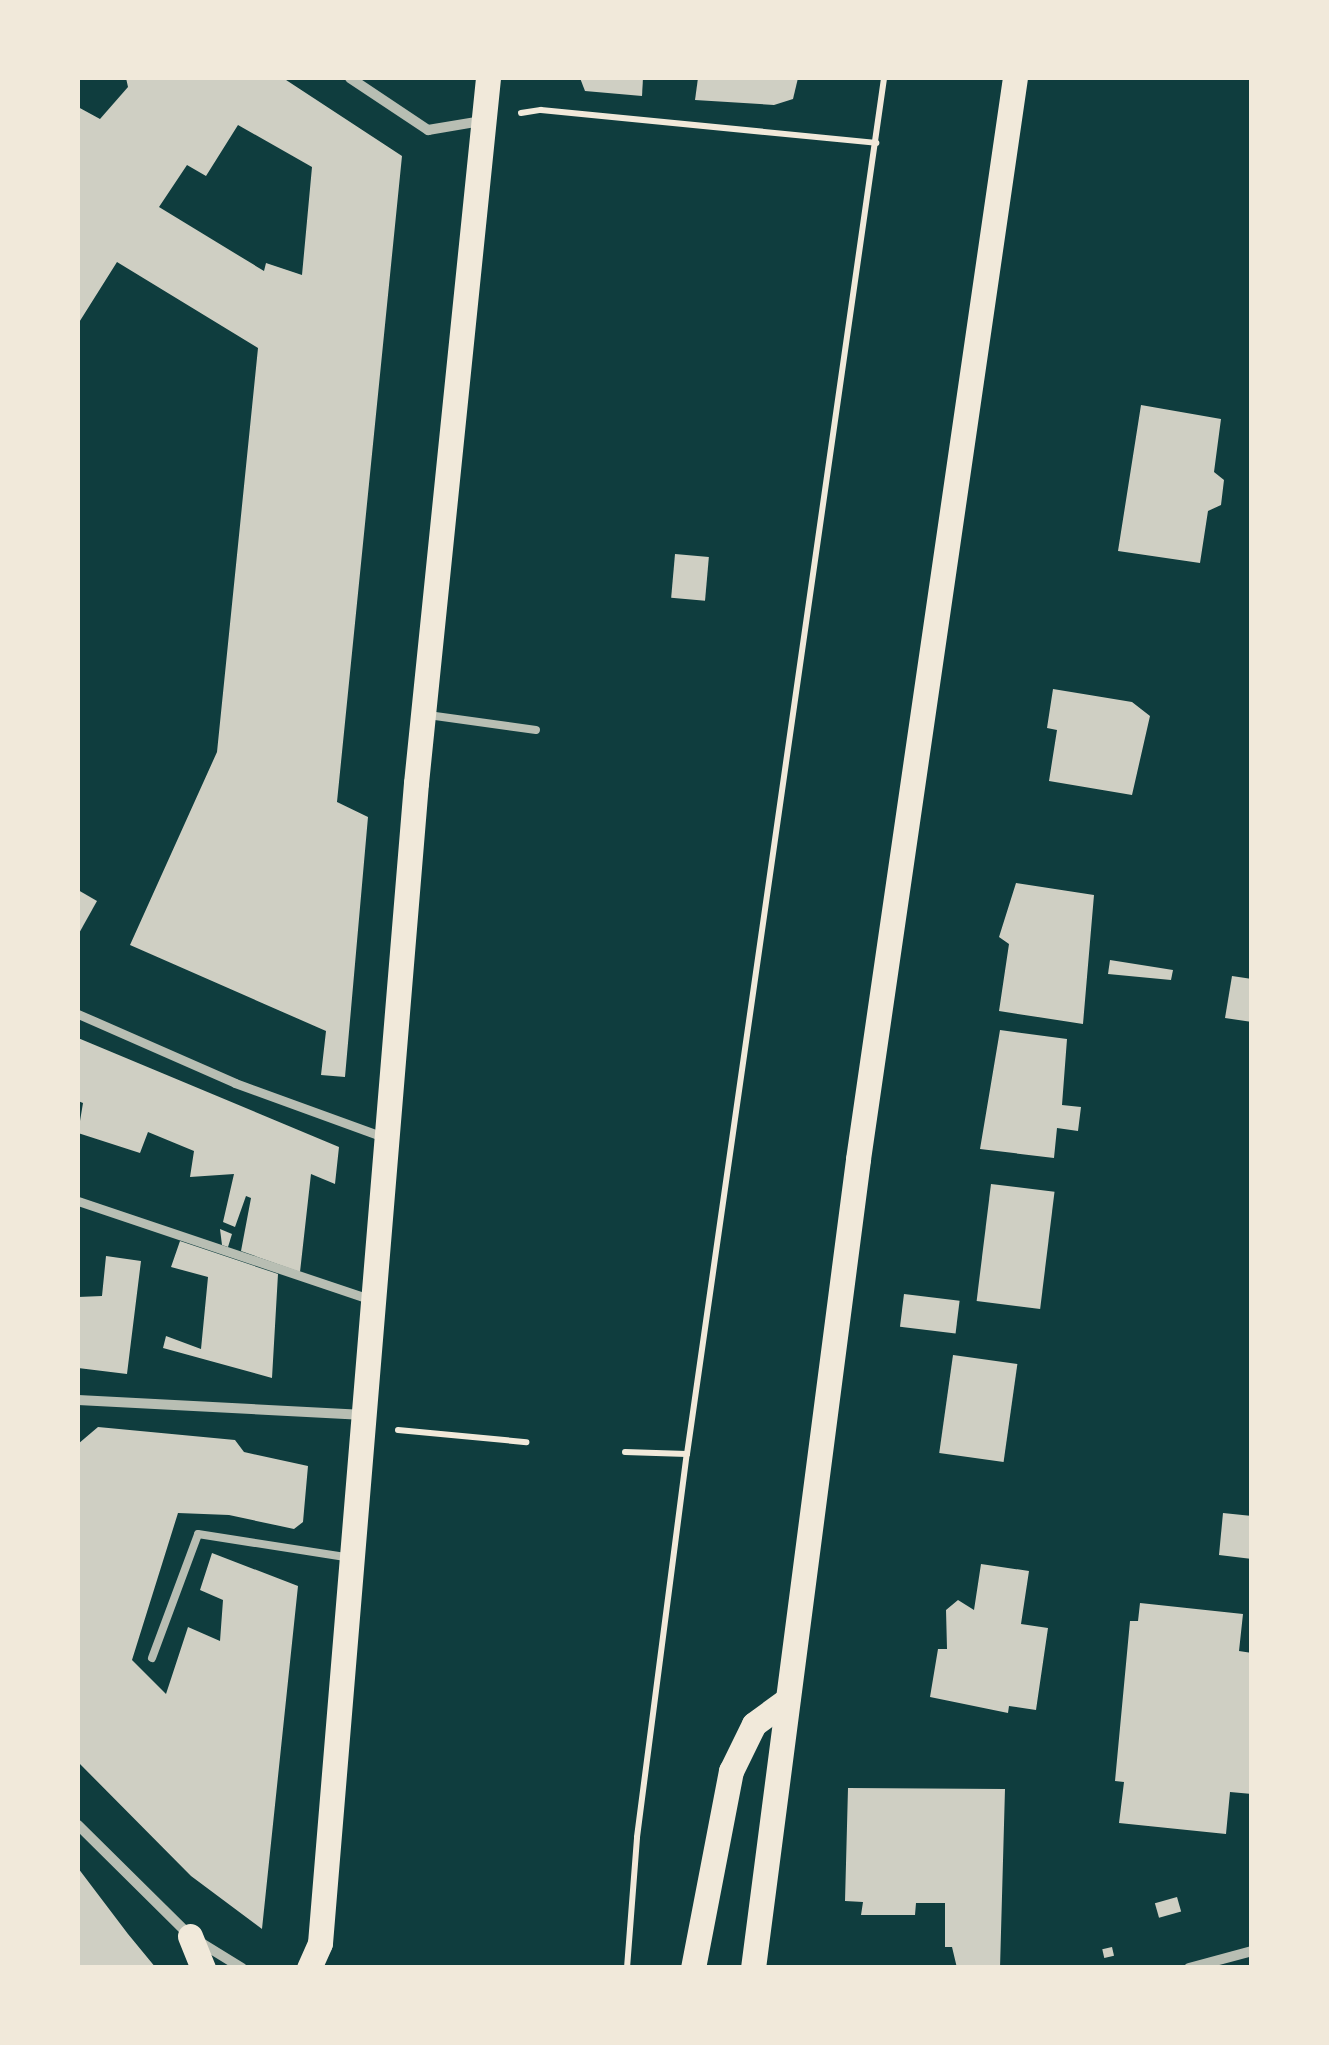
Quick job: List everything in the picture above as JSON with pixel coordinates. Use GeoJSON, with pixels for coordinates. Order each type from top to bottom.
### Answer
{"type":"FeatureCollection","features":[{"type":"Feature","properties":{"kind":"main road"},"geometry":{"type":"LineString","coordinates":[[309,1968],[320,1943],[423,714],[488,78]]}},
{"type":"Feature","properties":{"kind":"main road"},"geometry":{"type":"LineString","coordinates":[[753,1968],[787,1700],[1015,78]]}},
{"type":"Feature","properties":{"kind":"main road"},"geometry":{"type":"LineString","coordinates":[[693,1968],[731,1771],[754,1724],[787,1700]]}},
{"type":"Feature","properties":{"kind":"main road"},"geometry":{"type":"LineString","coordinates":[[190,1936],[202,1968]]}},
{"type":"Feature","properties":{"kind":"street"},"geometry":{"type":"LineString","coordinates":[[350,78],[428,130],[486,120]]}},
{"type":"Feature","properties":{"kind":"street"},"geometry":{"type":"LineString","coordinates":[[78,1014],[235,1083],[388,1139]]}},
{"type":"Feature","properties":{"kind":"street"},"geometry":{"type":"LineString","coordinates":[[78,1201],[375,1301]]}},
{"type":"Feature","properties":{"kind":"street"},"geometry":{"type":"LineString","coordinates":[[78,1400],[366,1416]]}},
{"type":"Feature","properties":{"kind":"street"},"geometry":{"type":"LineString","coordinates":[[78,1826],[190,1936],[242,1968]]}},
{"type":"Feature","properties":{"kind":"street"},"geometry":{"type":"LineString","coordinates":[[1189,1968],[1252,1950]]}},
{"type":"Feature","properties":{"kind":"lane"},"geometry":{"type":"LineString","coordinates":[[423,714],[536,730]]}},
{"type":"Feature","properties":{"kind":"lane"},"geometry":{"type":"LineString","coordinates":[[152,1658],[198,1534],[355,1559]]}},
{"type":"Feature","properties":{"kind":"path"},"geometry":{"type":"LineString","coordinates":[[627,1968],[637,1838],[687,1454],[884,78]]}},
{"type":"Feature","properties":{"kind":"path"},"geometry":{"type":"LineString","coordinates":[[541,110],[876,143]]}},
{"type":"Feature","properties":{"kind":"path"},"geometry":{"type":"LineString","coordinates":[[398,1430],[526,1442]]}},
{"type":"Feature","properties":{"kind":"path"},"geometry":{"type":"LineString","coordinates":[[625,1452],[687,1454]]}},
{"type":"Feature","properties":{"kind":"building"},"geometry":{"type":"Polygon","coordinates":[[[126,78],[283,78],[402,156],[337,802],[368,817],[345,1077],[321,1075],[326,1031],[130,945],[217,752],[258,348],[117,262],[78,324],[78,107],[100,119],[128,87],[126,78]],[[238,125],[206,176],[187,165],[159,207],[264,271],[266,263],[302,275],[312,167],[238,125]]]}},
{"type":"Feature","properties":{"kind":"building"},"geometry":{"type":"Polygon","coordinates":[[[580,78],[643,78],[642,96],[585,91],[580,78]]]}},
{"type":"Feature","properties":{"kind":"building"},"geometry":{"type":"Polygon","coordinates":[[[698,78],[798,78],[793,99],[774,105],[695,100],[698,78]]]}},
{"type":"Feature","properties":{"kind":"building"},"geometry":{"type":"Polygon","coordinates":[[[1141,405],[1221,419],[1214,472],[1224,480],[1221,505],[1208,511],[1200,563],[1118,551],[1141,405]]]}},
{"type":"Feature","properties":{"kind":"building"},"geometry":{"type":"Polygon","coordinates":[[[675,554],[709,557],[705,601],[671,598],[675,554]]]}},
{"type":"Feature","properties":{"kind":"building"},"geometry":{"type":"Polygon","coordinates":[[[1053,689],[1132,702],[1150,716],[1132,795],[1049,781],[1057,730],[1047,728],[1053,689]]]}},
{"type":"Feature","properties":{"kind":"building"},"geometry":{"type":"Polygon","coordinates":[[[1016,883],[1094,895],[1083,1024],[999,1011],[1009,944],[999,937],[1016,883]]]}},
{"type":"Feature","properties":{"kind":"building"},"geometry":{"type":"Polygon","coordinates":[[[78,890],[97,901],[78,935],[78,890]]]}},
{"type":"Feature","properties":{"kind":"building"},"geometry":{"type":"Polygon","coordinates":[[[1110,960],[1173,970],[1171,980],[1108,974],[1110,960]]]}},
{"type":"Feature","properties":{"kind":"building"},"geometry":{"type":"Polygon","coordinates":[[[1232,976],[1252,979],[1252,1022],[1225,1018],[1232,976]]]}},
{"type":"Feature","properties":{"kind":"building"},"geometry":{"type":"Polygon","coordinates":[[[1000,1030],[1067,1039],[1062,1105],[1081,1107],[1078,1131],[1057,1128],[1054,1158],[980,1149],[1000,1030]]]}},
{"type":"Feature","properties":{"kind":"building"},"geometry":{"type":"Polygon","coordinates":[[[78,1038],[339,1147],[335,1184],[311,1174],[300,1272],[241,1251],[251,1198],[246,1196],[235,1227],[223,1222],[234,1174],[190,1177],[194,1151],[148,1132],[140,1153],[78,1133],[83,1103],[78,1101],[78,1038]]]}},
{"type":"Feature","properties":{"kind":"building"},"geometry":{"type":"Polygon","coordinates":[[[991,1184],[1055,1192],[1040,1309],[977,1301],[991,1184]]]}},
{"type":"Feature","properties":{"kind":"building"},"geometry":{"type":"Polygon","coordinates":[[[220,1229],[232,1234],[228,1247],[222,1245],[220,1229]]]}},
{"type":"Feature","properties":{"kind":"building"},"geometry":{"type":"Polygon","coordinates":[[[180,1241],[278,1274],[272,1378],[163,1348],[166,1336],[201,1349],[208,1277],[171,1267],[180,1241]]]}},
{"type":"Feature","properties":{"kind":"building"},"geometry":{"type":"Polygon","coordinates":[[[106,1256],[141,1261],[127,1374],[78,1368],[78,1297],[102,1296],[106,1256]]]}},
{"type":"Feature","properties":{"kind":"building"},"geometry":{"type":"Polygon","coordinates":[[[904,1294],[960,1301],[956,1334],[900,1327],[904,1294]]]}},
{"type":"Feature","properties":{"kind":"building"},"geometry":{"type":"Polygon","coordinates":[[[953,1355],[1017,1364],[1004,1462],[939,1453],[953,1355]]]}},
{"type":"Feature","properties":{"kind":"building"},"geometry":{"type":"Polygon","coordinates":[[[98,1427],[235,1440],[244,1452],[308,1466],[303,1522],[294,1529],[229,1515],[178,1513],[132,1660],[166,1694],[188,1627],[220,1641],[223,1600],[200,1590],[212,1553],[298,1586],[262,1929],[191,1876],[78,1762],[78,1444],[98,1427]]]}},
{"type":"Feature","properties":{"kind":"building"},"geometry":{"type":"Polygon","coordinates":[[[1223,1513],[1252,1516],[1252,1559],[1219,1555],[1223,1513]]]}},
{"type":"Feature","properties":{"kind":"building"},"geometry":{"type":"Polygon","coordinates":[[[981,1564],[1029,1571],[1021,1624],[1048,1628],[1036,1710],[1009,1706],[1008,1713],[930,1697],[938,1649],[947,1649],[946,1610],[958,1600],[974,1610],[981,1564]]]}},
{"type":"Feature","properties":{"kind":"building"},"geometry":{"type":"Polygon","coordinates":[[[1140,1603],[1243,1614],[1239,1651],[1252,1653],[1252,1794],[1230,1792],[1226,1834],[1119,1823],[1124,1782],[1115,1781],[1130,1621],[1138,1621],[1140,1603]]]}},
{"type":"Feature","properties":{"kind":"building"},"geometry":{"type":"Polygon","coordinates":[[[848,1788],[1005,1789],[1000,1968],[957,1968],[952,1947],[945,1947],[945,1903],[916,1903],[915,1915],[861,1915],[863,1902],[845,1901],[848,1788]]]}},
{"type":"Feature","properties":{"kind":"building"},"geometry":{"type":"Polygon","coordinates":[[[78,1868],[128,1934],[156,1968],[78,1968],[78,1868]]]}},
{"type":"Feature","properties":{"kind":"building"},"geometry":{"type":"Polygon","coordinates":[[[1177,1897],[1181,1911],[1159,1918],[1155,1903],[1177,1897]]]}},
{"type":"Feature","properties":{"kind":"building"},"geometry":{"type":"Polygon","coordinates":[[[1112,1947],[1114,1956],[1104,1958],[1102,1949],[1112,1947]]]}}]}
